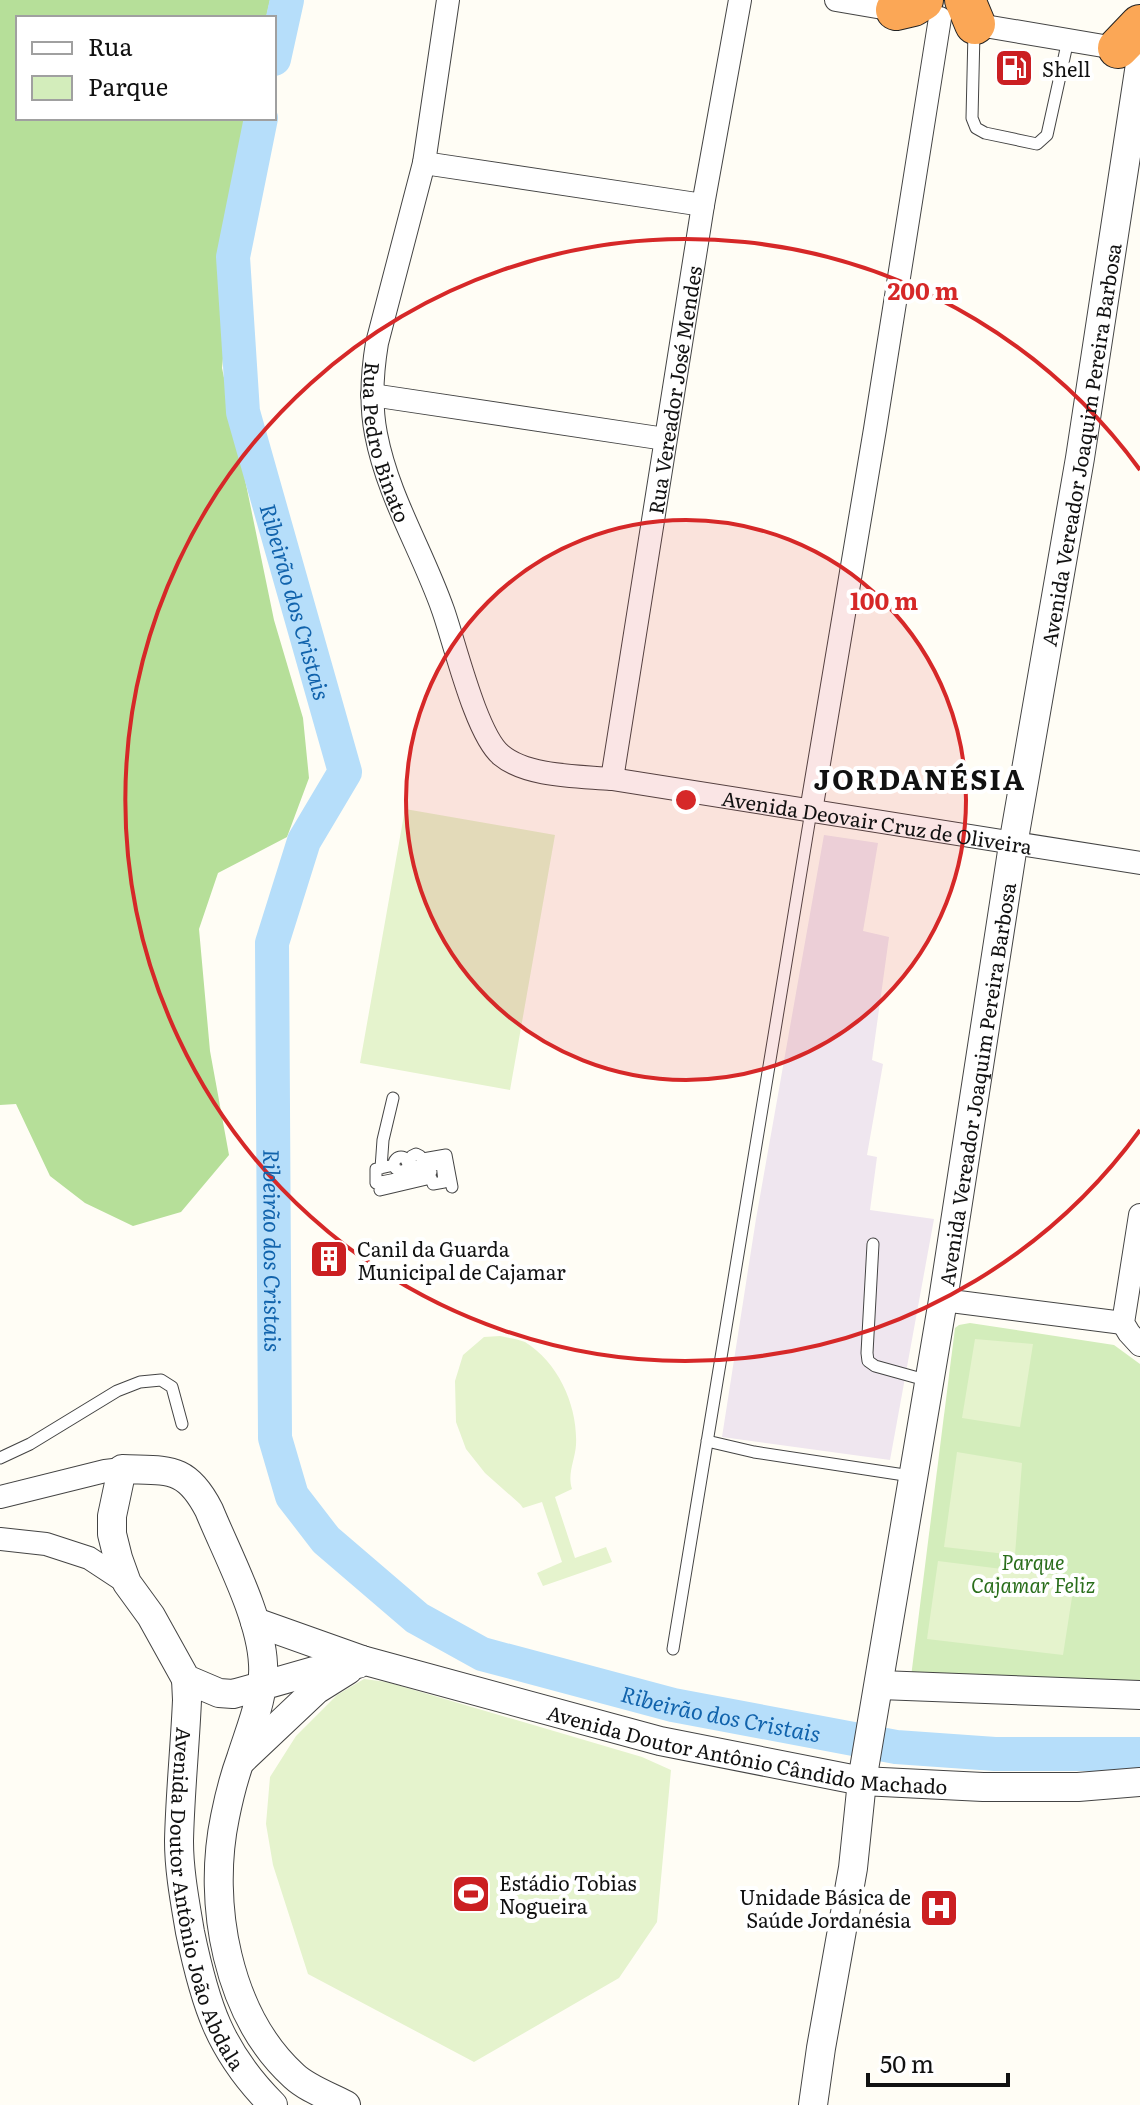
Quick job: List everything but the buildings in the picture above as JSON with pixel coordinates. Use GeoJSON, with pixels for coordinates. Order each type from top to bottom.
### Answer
{"type":"FeatureCollection","features":[{"type":"Feature","properties":{"kind":"street","name":"Rua Pedro Binato"},"geometry":{"type":"LineString","coordinates":[[448,0],[424,163],[377,343],[372,373],[375,431],[396,503],[442,607],[481,726],[497,752],[523,768],[612,779]]}},
{"type":"Feature","properties":{"kind":"street","name":"Rua Vereador José Mendes"},"geometry":{"type":"LineString","coordinates":[[612,779],[703,205],[740,0]]}},
{"type":"Feature","properties":{"kind":"street"},"geometry":{"type":"LineString","coordinates":[[836,0],[940,10],[1068,40],[1134,48]]}},
{"type":"Feature","properties":{"kind":"street"},"geometry":{"type":"LineString","coordinates":[[811,811],[875,429],[940,10]]}},
{"type":"Feature","properties":{"kind":"street","name":"Avenida Vereador Joaquim Pereira Barbosa"},"geometry":{"type":"LineString","coordinates":[[813,2105],[1013,845],[1080,458],[1134,48]]}},
{"type":"Feature","properties":{"kind":"street"},"geometry":{"type":"LineString","coordinates":[[424,163],[703,205]]}},
{"type":"Feature","properties":{"kind":"street"},"geometry":{"type":"LineString","coordinates":[[372,395],[665,439]]}},
{"type":"Feature","properties":{"kind":"street","name":"Avenida Deovair Cruz de Oliveira"},"geometry":{"type":"LineString","coordinates":[[612,779],[1140,863]]}},
{"type":"Feature","properties":{"kind":"street"},"geometry":{"type":"LineString","coordinates":[[1140,1215],[1123,1323],[1140,1345]]}},
{"type":"Feature","properties":{"kind":"street"},"geometry":{"type":"LineString","coordinates":[[943,1300],[1123,1323]]}},
{"type":"Feature","properties":{"kind":"street"},"geometry":{"type":"LineString","coordinates":[[122,1469],[112,1516],[112,1534],[118,1558],[127,1583],[151,1616],[186,1679]]}},
{"type":"Feature","properties":{"kind":"street"},"geometry":{"type":"LineString","coordinates":[[0,1497],[122,1469],[162,1470],[180,1475],[192,1483],[209,1510],[255,1622],[263,1666],[262,1684]]}},
{"type":"Feature","properties":{"kind":"street"},"geometry":{"type":"LineString","coordinates":[[0,1539],[46,1544],[89,1558],[127,1583]]}},
{"type":"Feature","properties":{"kind":"street","name":"Avenida Doutor Antônio Cândido Machado"},"geometry":{"type":"LineString","coordinates":[[255,1622],[360,1662],[660,1741],[863,1776],[983,1787],[1078,1787],[1140,1782]]}},
{"type":"Feature","properties":{"kind":"street"},"geometry":{"type":"LineString","coordinates":[[239,1762],[316,1690],[360,1662]]}},
{"type":"Feature","properties":{"kind":"street","name":"Avenida Doutor Antônio Cândido Machado"},"geometry":{"type":"LineString","coordinates":[[186,1679],[219,1693],[233,1694],[262,1684],[360,1662]]}},
{"type":"Feature","properties":{"kind":"street","name":"Avenida Doutor Antônio João Abdala"},"geometry":{"type":"LineString","coordinates":[[186,1679],[179,1844],[184,1897],[195,1952],[206,2001],[221,2037],[248,2080],[273,2105]]}},
{"type":"Feature","properties":{"kind":"street","name":"Avenida Doutor Antônio João Abdala"},"geometry":{"type":"LineString","coordinates":[[262,1684],[225,1817],[219,1855],[219,1902],[226,1944],[236,1986],[250,2021],[276,2057],[308,2086],[346,2105]]}},
{"type":"Feature","properties":{"kind":"street"},"geometry":{"type":"LineString","coordinates":[[880,1685],[1140,1695]]}},
{"type":"Feature","properties":{"kind":"lane"},"geometry":{"type":"LineString","coordinates":[[940,10],[972,118],[976,128],[985,133],[1037,144],[1047,135],[1068,40]]}},
{"type":"Feature","properties":{"kind":"lane"},"geometry":{"type":"LineString","coordinates":[[673,1649],[811,811]]}},
{"type":"Feature","properties":{"kind":"lane"},"geometry":{"type":"LineString","coordinates":[[381,1168],[383,1140],[393,1098]]}},
{"type":"Feature","properties":{"kind":"lane"},"geometry":{"type":"LineString","coordinates":[[380,1190],[431,1178],[433,1184],[444,1182],[442,1163],[430,1166],[431,1172],[376,1183],[376,1169],[394,1165],[398,1170],[403,1170],[407,1162],[418,1168],[423,1164],[423,1159],[446,1155],[452,1187]]}},
{"type":"Feature","properties":{"kind":"lane"},"geometry":{"type":"LineString","coordinates":[[873,1244],[868,1361],[875,1366],[930,1381]]}},
{"type":"Feature","properties":{"kind":"lane"},"geometry":{"type":"LineString","coordinates":[[0,1458],[30,1444],[117,1391],[140,1382],[161,1380],[172,1387],[182,1424]]}},
{"type":"Feature","properties":{"kind":"lane"},"geometry":{"type":"LineString","coordinates":[[707,1441],[754,1452],[914,1476]]}},
{"type":"Feature","properties":{"kind":"shaded area"},"geometry":{"type":"Polygon","coordinates":[[[824,835],[878,843],[863,931],[889,937],[872,1060],[883,1064],[867,1155],[877,1157],[870,1210],[934,1219],[890,1460],[722,1437],[756,1219],[824,835]]]}},
{"type":"Feature","properties":{"kind":"green space"},"geometry":{"type":"Polygon","coordinates":[[[0,0],[270,0],[266,16],[16,16],[16,120],[248,120],[222,368],[274,620],[303,718],[309,778],[287,837],[218,873],[199,929],[210,1051],[229,1155],[181,1212],[133,1226],[85,1203],[50,1176],[16,1104],[0,1105],[0,0]]]}},
{"type":"Feature","properties":{"kind":"green space"},"geometry":{"type":"Polygon","coordinates":[[[405,809],[555,835],[510,1090],[360,1063],[405,809]]]}},
{"type":"Feature","properties":{"kind":"green space","name":"Parque Cajamar Feliz"},"geometry":{"type":"Polygon","coordinates":[[[970,1323],[1114,1345],[1140,1364],[1140,1684],[911,1677],[955,1328],[970,1323]]]}},
{"type":"Feature","properties":{"kind":"green space"},"geometry":{"type":"Polygon","coordinates":[[[500,1336],[525,1342],[537,1351],[564,1387],[574,1416],[576,1445],[571,1472],[572,1489],[555,1497],[575,1558],[606,1547],[612,1562],[543,1586],[537,1573],[562,1562],[542,1502],[523,1508],[485,1473],[466,1449],[456,1422],[455,1381],[463,1355],[484,1337],[500,1336]]]}},
{"type":"Feature","properties":{"kind":"green space"},"geometry":{"type":"Polygon","coordinates":[[[975,1339],[1033,1344],[1020,1427],[962,1418],[975,1339]]]}},
{"type":"Feature","properties":{"kind":"green space"},"geometry":{"type":"Polygon","coordinates":[[[957,1452],[1022,1463],[1015,1555],[944,1547],[957,1452]]]}},
{"type":"Feature","properties":{"kind":"green space"},"geometry":{"type":"Polygon","coordinates":[[[938,1561],[1075,1578],[1063,1655],[927,1639],[938,1561]]]}},
{"type":"Feature","properties":{"kind":"green space","name":"Estádio Tobias Nogueira"},"geometry":{"type":"Polygon","coordinates":[[[364,1679],[387,1682],[642,1757],[671,1770],[657,1922],[619,1978],[474,2062],[308,1974],[273,1865],[266,1824],[270,1777],[296,1736],[337,1695],[364,1679]]]}},
{"type":"Feature","properties":{"kind":"waterway","name":"Ribeirão dos Cristais"},"geometry":{"type":"LineString","coordinates":[[276,50],[287,0]]}},
{"type":"Feature","properties":{"kind":"waterway","name":"Ribeirão dos Cristais"},"geometry":{"type":"LineString","coordinates":[[261,120],[233,257],[243,412],[345,772],[304,841],[272,943],[275,1438],[292,1496],[326,1540],[417,1618],[482,1654],[673,1705],[896,1747],[995,1754],[1140,1754]]}},
{"type":"Feature","properties":{"kind":"place","name":"Shell"},"geometry":{"type":"Point","coordinates":[1014,68]}},
{"type":"Feature","properties":{"kind":"place","name":"Canil da Guarda Municipal de Cajamar"},"geometry":{"type":"Point","coordinates":[329,1259]}},
{"type":"Feature","properties":{"kind":"place","name":"Estádio Tobias Nogueira"},"geometry":{"type":"Point","coordinates":[471,1894]}},
{"type":"Feature","properties":{"kind":"place","name":"Unidade Básica de Saúde Jordanésia"},"geometry":{"type":"Point","coordinates":[939,1908]}},
{"type":"Feature","properties":{"kind":"district","name":"JORDANÉSIA"},"geometry":{"type":"Point","coordinates":[920,778]}}]}
